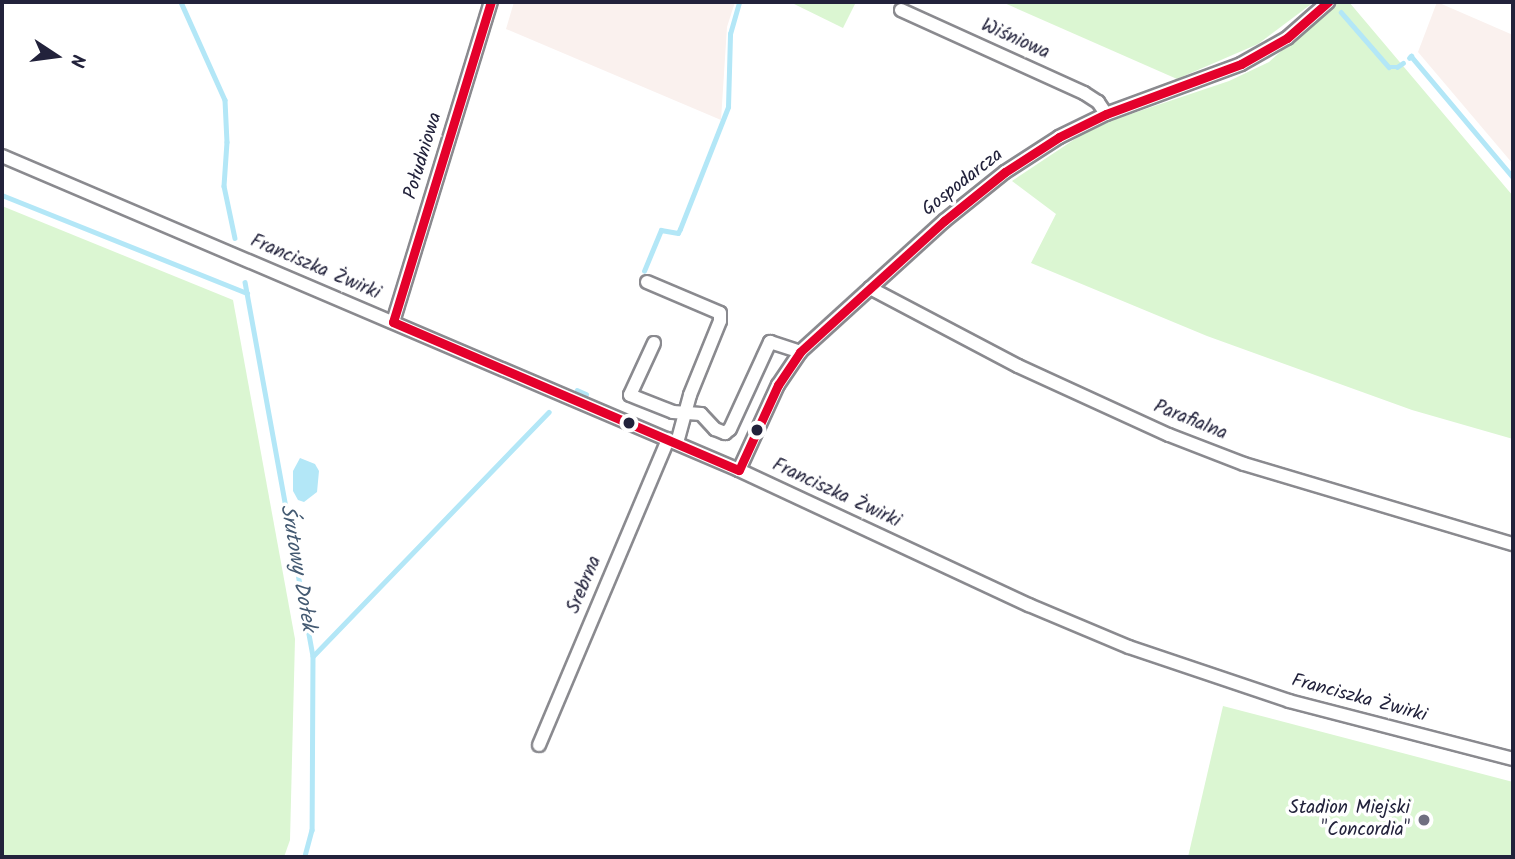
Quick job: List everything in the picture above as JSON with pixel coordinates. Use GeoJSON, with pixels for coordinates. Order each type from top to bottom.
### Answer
{"type":"FeatureCollection","features":[{"type":"Feature","properties":{"kind":"street","name":"Południowa"},"geometry":{"type":"LineString","coordinates":[[393,322],[491,2]]}},
{"type":"Feature","properties":{"kind":"street","name":"Gospodarcza"},"geometry":{"type":"LineString","coordinates":[[739,470],[778,386],[800,352],[1005,172],[1059,137],[1106,114],[1241,64],[1287,38],[1328,2]]}},
{"type":"Feature","properties":{"kind":"street","name":"Wiśniowa"},"geometry":{"type":"LineString","coordinates":[[901,10],[1084,93],[1098,102],[1106,114]]}},
{"type":"Feature","properties":{"kind":"street","name":"Franciszka Żwirki"},"geometry":{"type":"LineString","coordinates":[[2,156],[739,470],[1029,605],[1129,647],[1289,701],[1513,758]]}},
{"type":"Feature","properties":{"kind":"street","name":"Srebrna"},"geometry":{"type":"LineString","coordinates":[[539,746],[686,412],[720,313],[647,282]]}},
{"type":"Feature","properties":{"kind":"street","name":"Parafialna"},"geometry":{"type":"LineString","coordinates":[[870,288],[1018,366],[1169,435],[1257,468],[1513,544]]}},
{"type":"Feature","properties":{"kind":"street"},"geometry":{"type":"LineString","coordinates":[[654,343],[630,395],[670,411],[701,414],[718,431],[727,432],[770,342],[800,352]]}},
{"type":"Feature","properties":{"kind":"shaded area"},"geometry":{"type":"Polygon","coordinates":[[[514,2],[735,2],[727,27],[721,120],[506,29],[514,2]]]}},
{"type":"Feature","properties":{"kind":"shaded area"},"geometry":{"type":"Polygon","coordinates":[[[1437,2],[1513,35],[1513,164],[1418,52],[1437,2]]]}},
{"type":"Feature","properties":{"kind":"green space"},"geometry":{"type":"Polygon","coordinates":[[[790,2],[856,2],[843,28],[790,2]]]}},
{"type":"Feature","properties":{"kind":"green space"},"geometry":{"type":"Polygon","coordinates":[[[1002,2],[1314,2],[1258,44],[1177,79],[1002,2]]]}},
{"type":"Feature","properties":{"kind":"green space"},"geometry":{"type":"Polygon","coordinates":[[[1337,2],[1349,2],[1513,196],[1513,439],[1412,410],[1207,336],[1031,263],[1056,214],[1012,181],[1081,135],[1116,119],[1229,81],[1269,62],[1337,2]]]}},
{"type":"Feature","properties":{"kind":"green space"},"geometry":{"type":"Polygon","coordinates":[[[2,206],[233,300],[295,639],[290,840],[284,857],[2,857],[2,206]]]}},
{"type":"Feature","properties":{"kind":"green space"},"geometry":{"type":"Polygon","coordinates":[[[1223,706],[1513,782],[1513,857],[1188,857],[1223,706]]]}},
{"type":"Feature","properties":{"kind":"water"},"geometry":{"type":"Polygon","coordinates":[[[300,458],[315,464],[319,471],[317,492],[304,502],[298,500],[293,491],[293,471],[300,458]]]}},
{"type":"Feature","properties":{"kind":"waterway","name":"Śrutowy Dołek"},"geometry":{"type":"LineString","coordinates":[[181,2],[225,100],[227,142],[224,186],[235,238]]}},
{"type":"Feature","properties":{"kind":"waterway"},"geometry":{"type":"LineString","coordinates":[[644,271],[661,230],[678,233],[728,107],[730,34],[739,2]]}},
{"type":"Feature","properties":{"kind":"waterway"},"geometry":{"type":"LineString","coordinates":[[1341,12],[1389,67],[1397,67],[1403,63]]}},
{"type":"Feature","properties":{"kind":"waterway"},"geometry":{"type":"LineString","coordinates":[[1409,58],[1411,56],[1513,177]]}},
{"type":"Feature","properties":{"kind":"waterway"},"geometry":{"type":"LineString","coordinates":[[2,195],[247,293]]}},
{"type":"Feature","properties":{"kind":"waterway","name":"Śrutowy Dołek"},"geometry":{"type":"LineString","coordinates":[[245,282],[313,656],[312,830],[305,857]]}},
{"type":"Feature","properties":{"kind":"waterway"},"geometry":{"type":"LineString","coordinates":[[577,390],[586,394]]}},
{"type":"Feature","properties":{"kind":"waterway"},"geometry":{"type":"LineString","coordinates":[[313,656],[549,412]]}},
{"type":"Feature","properties":{"kind":"transit line"},"geometry":{"type":"LineString","coordinates":[[393,322],[491,2]]}},
{"type":"Feature","properties":{"kind":"transit line"},"geometry":{"type":"LineString","coordinates":[[739,470],[778,385],[800,352],[944,221],[1005,172],[1059,137],[1106,114],[1241,64],[1287,38],[1328,2]]}},
{"type":"Feature","properties":{"kind":"transit line"},"geometry":{"type":"LineString","coordinates":[[393,322],[739,470]]}},
{"type":"Feature","properties":{"kind":"place","name":"Stadion Miejski \"Concordia\""},"geometry":{"type":"Point","coordinates":[1424,820]}}]}
